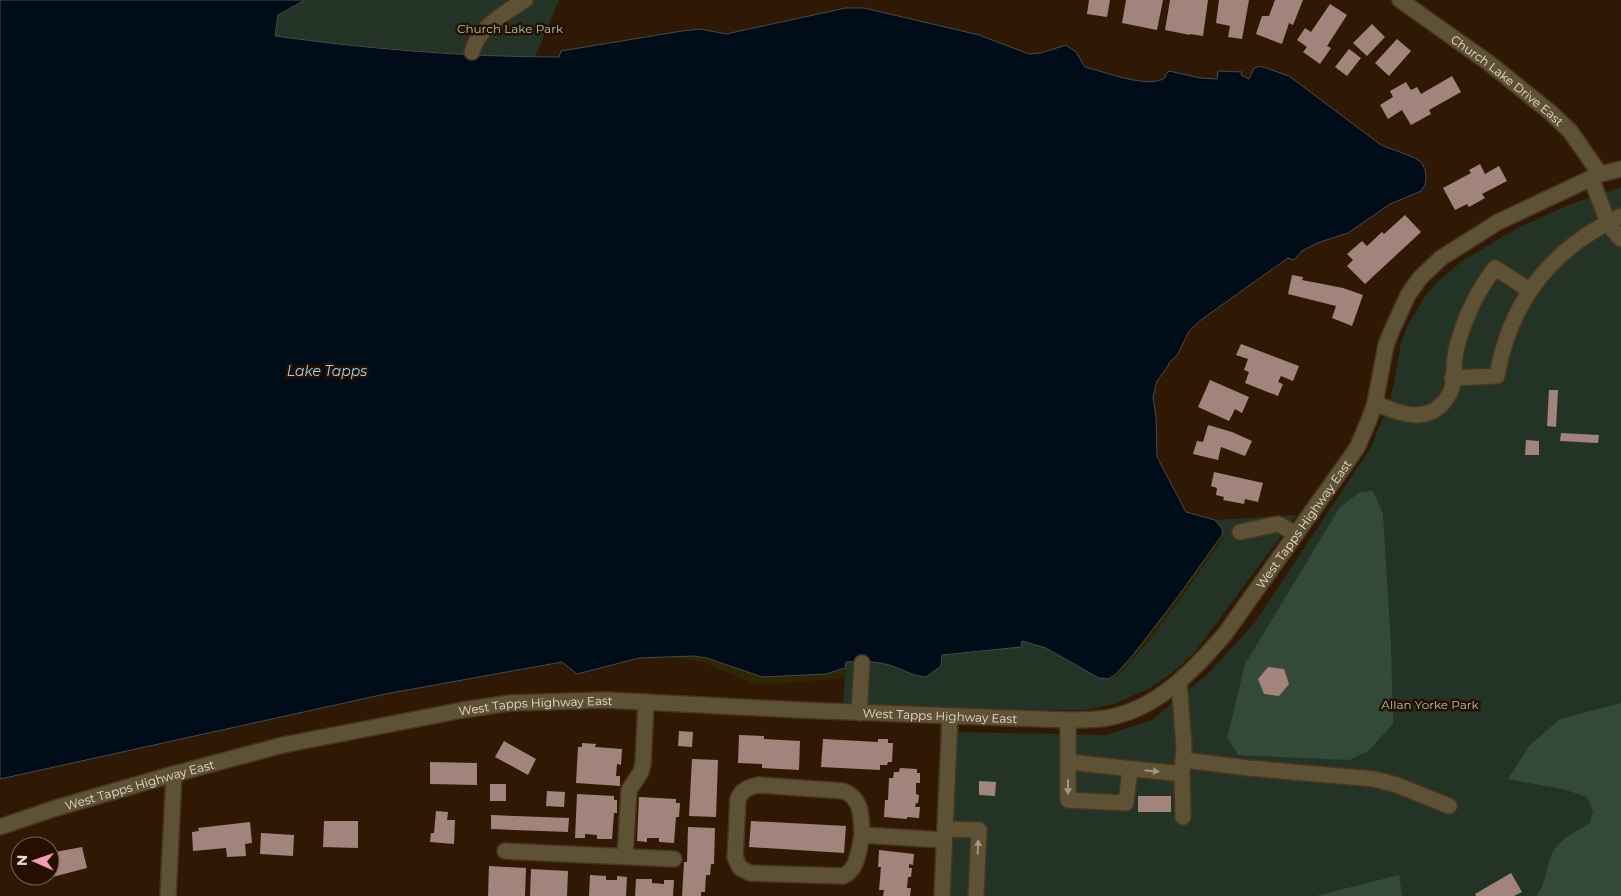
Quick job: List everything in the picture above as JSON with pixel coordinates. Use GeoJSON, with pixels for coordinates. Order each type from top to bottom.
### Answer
{"type":"FeatureCollection","features":[{"type":"Feature","properties":{"kind":"street"},"geometry":{"type":"LineString","coordinates":[[472,52],[473,46],[488,27],[507,10],[525,0]]}},
{"type":"Feature","properties":{"kind":"street","name":"Church Lake Drive East"},"geometry":{"type":"LineString","coordinates":[[1400,0],[1489,63],[1550,112],[1570,132],[1596,176],[1615,219],[1614,232],[1621,239]]}},
{"type":"Feature","properties":{"kind":"street","name":"West Tapps Highway East"},"geometry":{"type":"LineString","coordinates":[[0,826],[174,774],[283,745],[463,710],[510,704],[606,700],[950,717],[1068,720],[1106,718],[1123,714],[1158,697],[1179,682],[1202,660],[1224,634],[1357,448],[1375,403],[1386,345],[1408,295],[1420,278],[1441,258],[1498,222],[1596,176],[1621,168]]}},
{"type":"Feature","properties":{"kind":"street"},"geometry":{"type":"LineString","coordinates":[[1452,378],[1497,376],[1506,338],[1529,290],[1542,273],[1568,249],[1615,219]]}},
{"type":"Feature","properties":{"kind":"street"},"geometry":{"type":"LineString","coordinates":[[1375,403],[1395,412],[1407,414],[1428,414],[1440,407],[1452,390],[1456,349],[1468,313],[1484,282],[1495,268],[1529,290]]}},
{"type":"Feature","properties":{"kind":"street"},"geometry":{"type":"LineString","coordinates":[[1240,532],[1278,524],[1296,534]]}},
{"type":"Feature","properties":{"kind":"street"},"geometry":{"type":"LineString","coordinates":[[859,713],[862,663]]}},
{"type":"Feature","properties":{"kind":"street"},"geometry":{"type":"LineString","coordinates":[[1179,682],[1183,817]]}},
{"type":"Feature","properties":{"kind":"street"},"geometry":{"type":"LineString","coordinates":[[625,856],[629,790],[641,772],[643,764],[646,702]]}},
{"type":"Feature","properties":{"kind":"street"},"geometry":{"type":"LineString","coordinates":[[942,896],[950,717]]}},
{"type":"Feature","properties":{"kind":"street"},"geometry":{"type":"LineString","coordinates":[[1068,720],[1068,800],[1126,804],[1130,769]]}},
{"type":"Feature","properties":{"kind":"street"},"geometry":{"type":"LineString","coordinates":[[1068,762],[1130,769],[1183,767],[1248,768],[1374,779],[1449,806]]}},
{"type":"Feature","properties":{"kind":"street"},"geometry":{"type":"LineString","coordinates":[[168,896],[174,774]]}},
{"type":"Feature","properties":{"kind":"street"},"geometry":{"type":"LineString","coordinates":[[758,786],[844,791],[849,793],[859,803],[862,835],[852,871],[843,876],[750,873],[740,868],[735,857],[738,799],[740,794],[746,789],[758,786]]}},
{"type":"Feature","properties":{"kind":"street"},"geometry":{"type":"LineString","coordinates":[[862,835],[945,834],[979,830],[976,896]]}},
{"type":"Feature","properties":{"kind":"street"},"geometry":{"type":"LineString","coordinates":[[505,851],[674,858]]}},
{"type":"Feature","properties":{"kind":"green space","name":"Church Lake Park"},"geometry":{"type":"Polygon","coordinates":[[[305,0],[559,0],[535,57],[482,56],[314,42],[275,36],[278,15],[305,0]]]}},
{"type":"Feature","properties":{"kind":"green space","name":"Allan Yorke Park"},"geometry":{"type":"Polygon","coordinates":[[[1621,187],[1621,896],[950,896],[958,732],[1106,735],[1152,720],[1209,673],[1256,621],[1371,447],[1388,406],[1394,384],[1401,342],[1407,327],[1424,298],[1435,284],[1462,261],[1514,230],[1568,205],[1621,187]]]}},
{"type":"Feature","properties":{"kind":"green space"},"geometry":{"type":"Polygon","coordinates":[[[1373,491],[1383,514],[1391,647],[1393,724],[1368,751],[1349,760],[1238,755],[1227,738],[1245,664],[1340,507],[1360,492],[1373,491]]]}},
{"type":"Feature","properties":{"kind":"green space"},"geometry":{"type":"Polygon","coordinates":[[[1297,515],[1194,653],[1172,673],[1150,688],[1114,704],[1085,710],[843,705],[846,662],[883,664],[925,677],[941,666],[941,655],[1021,647],[1022,641],[1046,648],[1099,678],[1108,679],[1223,530],[1215,520],[1297,515]]]}},
{"type":"Feature","properties":{"kind":"green space"},"geometry":{"type":"Polygon","coordinates":[[[1621,703],[1621,896],[1536,896],[1542,886],[1553,852],[1566,838],[1590,823],[1593,811],[1587,797],[1563,789],[1508,779],[1529,746],[1560,719],[1621,703]]]}},
{"type":"Feature","properties":{"kind":"green space"},"geometry":{"type":"Polygon","coordinates":[[[1399,875],[1402,896],[1316,896],[1399,875]]]}},
{"type":"Feature","properties":{"kind":"sand"},"geometry":{"type":"Polygon","coordinates":[[[1223,530],[1223,538],[1216,549],[1156,633],[1119,675],[1113,679],[1108,679],[1119,671],[1134,654],[1222,535],[1223,530]]]}},
{"type":"Feature","properties":{"kind":"sand"},"geometry":{"type":"Polygon","coordinates":[[[693,656],[707,658],[762,677],[826,674],[845,668],[845,678],[767,685],[754,684],[703,662],[670,657],[693,656]]]}},
{"type":"Feature","properties":{"kind":"water","name":"Lake Tapps"},"geometry":{"type":"Polygon","coordinates":[[[0,0],[305,0],[278,15],[275,36],[417,51],[488,56],[559,57],[561,51],[682,31],[700,29],[726,34],[846,8],[864,8],[979,35],[1029,54],[1041,53],[1066,45],[1076,52],[1085,67],[1137,81],[1158,81],[1165,78],[1169,71],[1200,78],[1217,79],[1218,71],[1242,72],[1241,75],[1249,79],[1254,68],[1260,66],[1289,76],[1381,145],[1421,162],[1425,169],[1425,185],[1421,191],[1390,204],[1348,233],[1317,243],[1302,251],[1294,260],[1288,258],[1202,319],[1189,331],[1178,354],[1169,363],[1157,381],[1153,397],[1156,417],[1157,457],[1186,512],[1215,520],[1223,530],[1222,535],[1133,655],[1115,675],[1108,679],[1099,678],[1046,648],[1022,641],[1021,647],[942,655],[941,666],[926,677],[889,665],[865,662],[846,662],[845,668],[826,674],[762,677],[707,658],[693,656],[639,658],[577,674],[562,662],[385,694],[0,779],[0,0]]]}},
{"type":"Feature","properties":{"kind":"building"},"geometry":{"type":"Polygon","coordinates":[[[1089,0],[1110,0],[1107,17],[1087,14],[1089,0]]]}},
{"type":"Feature","properties":{"kind":"building"},"geometry":{"type":"Polygon","coordinates":[[[1126,0],[1163,0],[1157,30],[1122,23],[1126,0]]]}},
{"type":"Feature","properties":{"kind":"building"},"geometry":{"type":"Polygon","coordinates":[[[1170,0],[1208,0],[1203,36],[1165,30],[1170,0]]]}},
{"type":"Feature","properties":{"kind":"building"},"geometry":{"type":"Polygon","coordinates":[[[1219,0],[1249,0],[1242,39],[1228,37],[1230,26],[1216,23],[1219,0]]]}},
{"type":"Feature","properties":{"kind":"building"},"geometry":{"type":"Polygon","coordinates":[[[1275,0],[1303,0],[1293,25],[1289,23],[1282,44],[1256,34],[1262,16],[1269,16],[1275,0]]]}},
{"type":"Feature","properties":{"kind":"building"},"geometry":{"type":"Polygon","coordinates":[[[1330,4],[1347,15],[1327,46],[1331,48],[1320,64],[1303,52],[1307,47],[1297,40],[1305,28],[1311,32],[1330,4]]]}},
{"type":"Feature","properties":{"kind":"building"},"geometry":{"type":"Polygon","coordinates":[[[1372,24],[1385,37],[1367,56],[1353,43],[1372,24]]]}},
{"type":"Feature","properties":{"kind":"building"},"geometry":{"type":"Polygon","coordinates":[[[1397,39],[1411,51],[1389,76],[1375,63],[1397,39]]]}},
{"type":"Feature","properties":{"kind":"building"},"geometry":{"type":"Polygon","coordinates":[[[1349,49],[1361,58],[1347,76],[1335,67],[1349,49]]]}},
{"type":"Feature","properties":{"kind":"building"},"geometry":{"type":"Polygon","coordinates":[[[1452,76],[1461,92],[1429,110],[1431,114],[1411,125],[1402,110],[1388,119],[1380,105],[1393,97],[1390,91],[1406,82],[1411,90],[1417,87],[1421,94],[1452,76]]]}},
{"type":"Feature","properties":{"kind":"building"},"geometry":{"type":"Polygon","coordinates":[[[1480,164],[1485,174],[1499,166],[1507,181],[1482,194],[1485,198],[1469,207],[1467,204],[1455,210],[1443,188],[1471,173],[1469,170],[1480,164]]]}},
{"type":"Feature","properties":{"kind":"building"},"geometry":{"type":"Polygon","coordinates":[[[1405,215],[1421,232],[1365,284],[1347,266],[1353,260],[1347,254],[1362,241],[1367,246],[1405,215]]]}},
{"type":"Feature","properties":{"kind":"building"},"geometry":{"type":"Polygon","coordinates":[[[1292,275],[1303,277],[1302,280],[1343,288],[1363,295],[1352,326],[1332,318],[1336,306],[1288,294],[1292,275]]]}},
{"type":"Feature","properties":{"kind":"building"},"geometry":{"type":"Polygon","coordinates":[[[1241,344],[1299,366],[1293,381],[1281,376],[1278,382],[1283,384],[1278,396],[1245,383],[1249,372],[1244,370],[1248,359],[1236,355],[1241,344]]]}},
{"type":"Feature","properties":{"kind":"building"},"geometry":{"type":"Polygon","coordinates":[[[1210,380],[1249,397],[1242,413],[1235,409],[1229,421],[1198,407],[1210,380]]]}},
{"type":"Feature","properties":{"kind":"building"},"geometry":{"type":"Polygon","coordinates":[[[1549,390],[1558,390],[1556,427],[1547,426],[1549,390]]]}},
{"type":"Feature","properties":{"kind":"building"},"geometry":{"type":"Polygon","coordinates":[[[1208,425],[1232,432],[1252,441],[1245,456],[1221,447],[1218,460],[1193,454],[1197,441],[1203,442],[1208,425]]]}},
{"type":"Feature","properties":{"kind":"building"},"geometry":{"type":"Polygon","coordinates":[[[1561,433],[1599,435],[1598,443],[1560,441],[1561,433]]]}},
{"type":"Feature","properties":{"kind":"building"},"geometry":{"type":"Polygon","coordinates":[[[1526,440],[1539,441],[1539,455],[1525,455],[1526,440]]]}},
{"type":"Feature","properties":{"kind":"building"},"geometry":{"type":"Polygon","coordinates":[[[1214,472],[1263,483],[1258,502],[1245,499],[1244,504],[1223,500],[1224,497],[1216,495],[1217,488],[1211,486],[1214,472]]]}},
{"type":"Feature","properties":{"kind":"building"},"geometry":{"type":"Polygon","coordinates":[[[1268,667],[1284,669],[1289,684],[1279,696],[1264,694],[1258,679],[1268,667]]]}},
{"type":"Feature","properties":{"kind":"building"},"geometry":{"type":"Polygon","coordinates":[[[679,731],[693,732],[692,747],[678,746],[679,731]]]}},
{"type":"Feature","properties":{"kind":"building"},"geometry":{"type":"Polygon","coordinates":[[[739,735],[764,736],[764,739],[800,741],[799,770],[762,768],[762,764],[738,763],[739,735]]]}},
{"type":"Feature","properties":{"kind":"building"},"geometry":{"type":"Polygon","coordinates":[[[823,739],[878,742],[878,739],[888,739],[888,743],[893,743],[892,762],[888,762],[887,765],[880,765],[880,770],[821,767],[823,739]]]}},
{"type":"Feature","properties":{"kind":"building"},"geometry":{"type":"Polygon","coordinates":[[[504,741],[536,759],[528,775],[495,757],[504,741]]]}},
{"type":"Feature","properties":{"kind":"building"},"geometry":{"type":"Polygon","coordinates":[[[582,743],[596,744],[595,747],[622,749],[621,765],[617,764],[616,776],[620,776],[620,786],[576,783],[578,747],[582,747],[582,743]]]}},
{"type":"Feature","properties":{"kind":"building"},"geometry":{"type":"Polygon","coordinates":[[[692,759],[718,760],[716,817],[689,816],[692,759]]]}},
{"type":"Feature","properties":{"kind":"building"},"geometry":{"type":"Polygon","coordinates":[[[430,762],[477,763],[477,785],[430,784],[430,762]]]}},
{"type":"Feature","properties":{"kind":"building"},"geometry":{"type":"Polygon","coordinates":[[[900,768],[917,769],[917,773],[920,773],[920,783],[916,783],[916,794],[919,795],[918,803],[916,803],[915,807],[920,807],[919,818],[884,817],[885,800],[888,800],[889,778],[893,778],[894,772],[899,772],[900,768]]]}},
{"type":"Feature","properties":{"kind":"building"},"geometry":{"type":"Polygon","coordinates":[[[979,781],[996,782],[995,796],[979,795],[979,781]]]}},
{"type":"Feature","properties":{"kind":"building"},"geometry":{"type":"Polygon","coordinates":[[[490,784],[506,784],[506,801],[490,801],[490,784]]]}},
{"type":"Feature","properties":{"kind":"building"},"geometry":{"type":"Polygon","coordinates":[[[547,791],[565,792],[564,807],[546,806],[547,791]]]}},
{"type":"Feature","properties":{"kind":"building"},"geometry":{"type":"Polygon","coordinates":[[[577,794],[614,796],[614,800],[617,800],[617,813],[614,813],[612,839],[597,839],[597,835],[585,834],[585,838],[575,838],[577,794]]]}},
{"type":"Feature","properties":{"kind":"building"},"geometry":{"type":"Polygon","coordinates":[[[1138,796],[1171,796],[1171,812],[1138,812],[1138,796]]]}},
{"type":"Feature","properties":{"kind":"building"},"geometry":{"type":"Polygon","coordinates":[[[639,797],[676,799],[676,803],[680,803],[679,817],[676,817],[674,843],[659,842],[659,838],[647,838],[647,842],[637,841],[639,797]]]}},
{"type":"Feature","properties":{"kind":"building"},"geometry":{"type":"Polygon","coordinates":[[[436,811],[448,812],[447,820],[455,820],[454,844],[430,842],[431,833],[434,833],[436,811]]]}},
{"type":"Feature","properties":{"kind":"building"},"geometry":{"type":"Polygon","coordinates":[[[491,815],[569,818],[568,832],[491,829],[491,815]]]}},
{"type":"Feature","properties":{"kind":"building"},"geometry":{"type":"Polygon","coordinates":[[[324,821],[358,821],[358,848],[323,847],[324,821]]]}},
{"type":"Feature","properties":{"kind":"building"},"geometry":{"type":"Polygon","coordinates":[[[751,821],[846,826],[844,853],[749,847],[751,821]]]}},
{"type":"Feature","properties":{"kind":"building"},"geometry":{"type":"Polygon","coordinates":[[[250,822],[252,843],[245,844],[246,856],[227,857],[226,848],[193,851],[192,832],[199,831],[198,828],[250,822]]]}},
{"type":"Feature","properties":{"kind":"building"},"geometry":{"type":"Polygon","coordinates":[[[688,827],[715,828],[714,864],[711,864],[710,875],[706,875],[705,892],[701,892],[701,896],[682,896],[684,862],[687,862],[688,827]]]}},
{"type":"Feature","properties":{"kind":"building"},"geometry":{"type":"Polygon","coordinates":[[[261,833],[294,835],[293,856],[260,854],[261,833]]]}},
{"type":"Feature","properties":{"kind":"building"},"geometry":{"type":"Polygon","coordinates":[[[82,847],[87,868],[60,875],[60,851],[82,847]]]}},
{"type":"Feature","properties":{"kind":"building"},"geometry":{"type":"Polygon","coordinates":[[[879,850],[914,854],[913,865],[909,864],[909,868],[912,868],[911,877],[908,877],[907,888],[911,888],[910,896],[883,896],[884,890],[879,890],[881,867],[878,867],[879,850]]]}},
{"type":"Feature","properties":{"kind":"building"},"geometry":{"type":"Polygon","coordinates":[[[489,866],[526,868],[525,896],[488,896],[489,866]]]}},
{"type":"Feature","properties":{"kind":"building"},"geometry":{"type":"Polygon","coordinates":[[[531,869],[568,871],[567,896],[530,896],[531,869]]]}},
{"type":"Feature","properties":{"kind":"building"},"geometry":{"type":"Polygon","coordinates":[[[1511,873],[1522,892],[1514,896],[1476,896],[1475,894],[1511,873]]]}},
{"type":"Feature","properties":{"kind":"building"},"geometry":{"type":"Polygon","coordinates":[[[590,875],[606,876],[606,880],[617,880],[617,876],[627,877],[626,896],[589,896],[590,875]]]}},
{"type":"Feature","properties":{"kind":"building"},"geometry":{"type":"Polygon","coordinates":[[[636,879],[652,879],[652,883],[664,884],[664,880],[674,880],[673,896],[635,896],[636,879]]]}}]}
